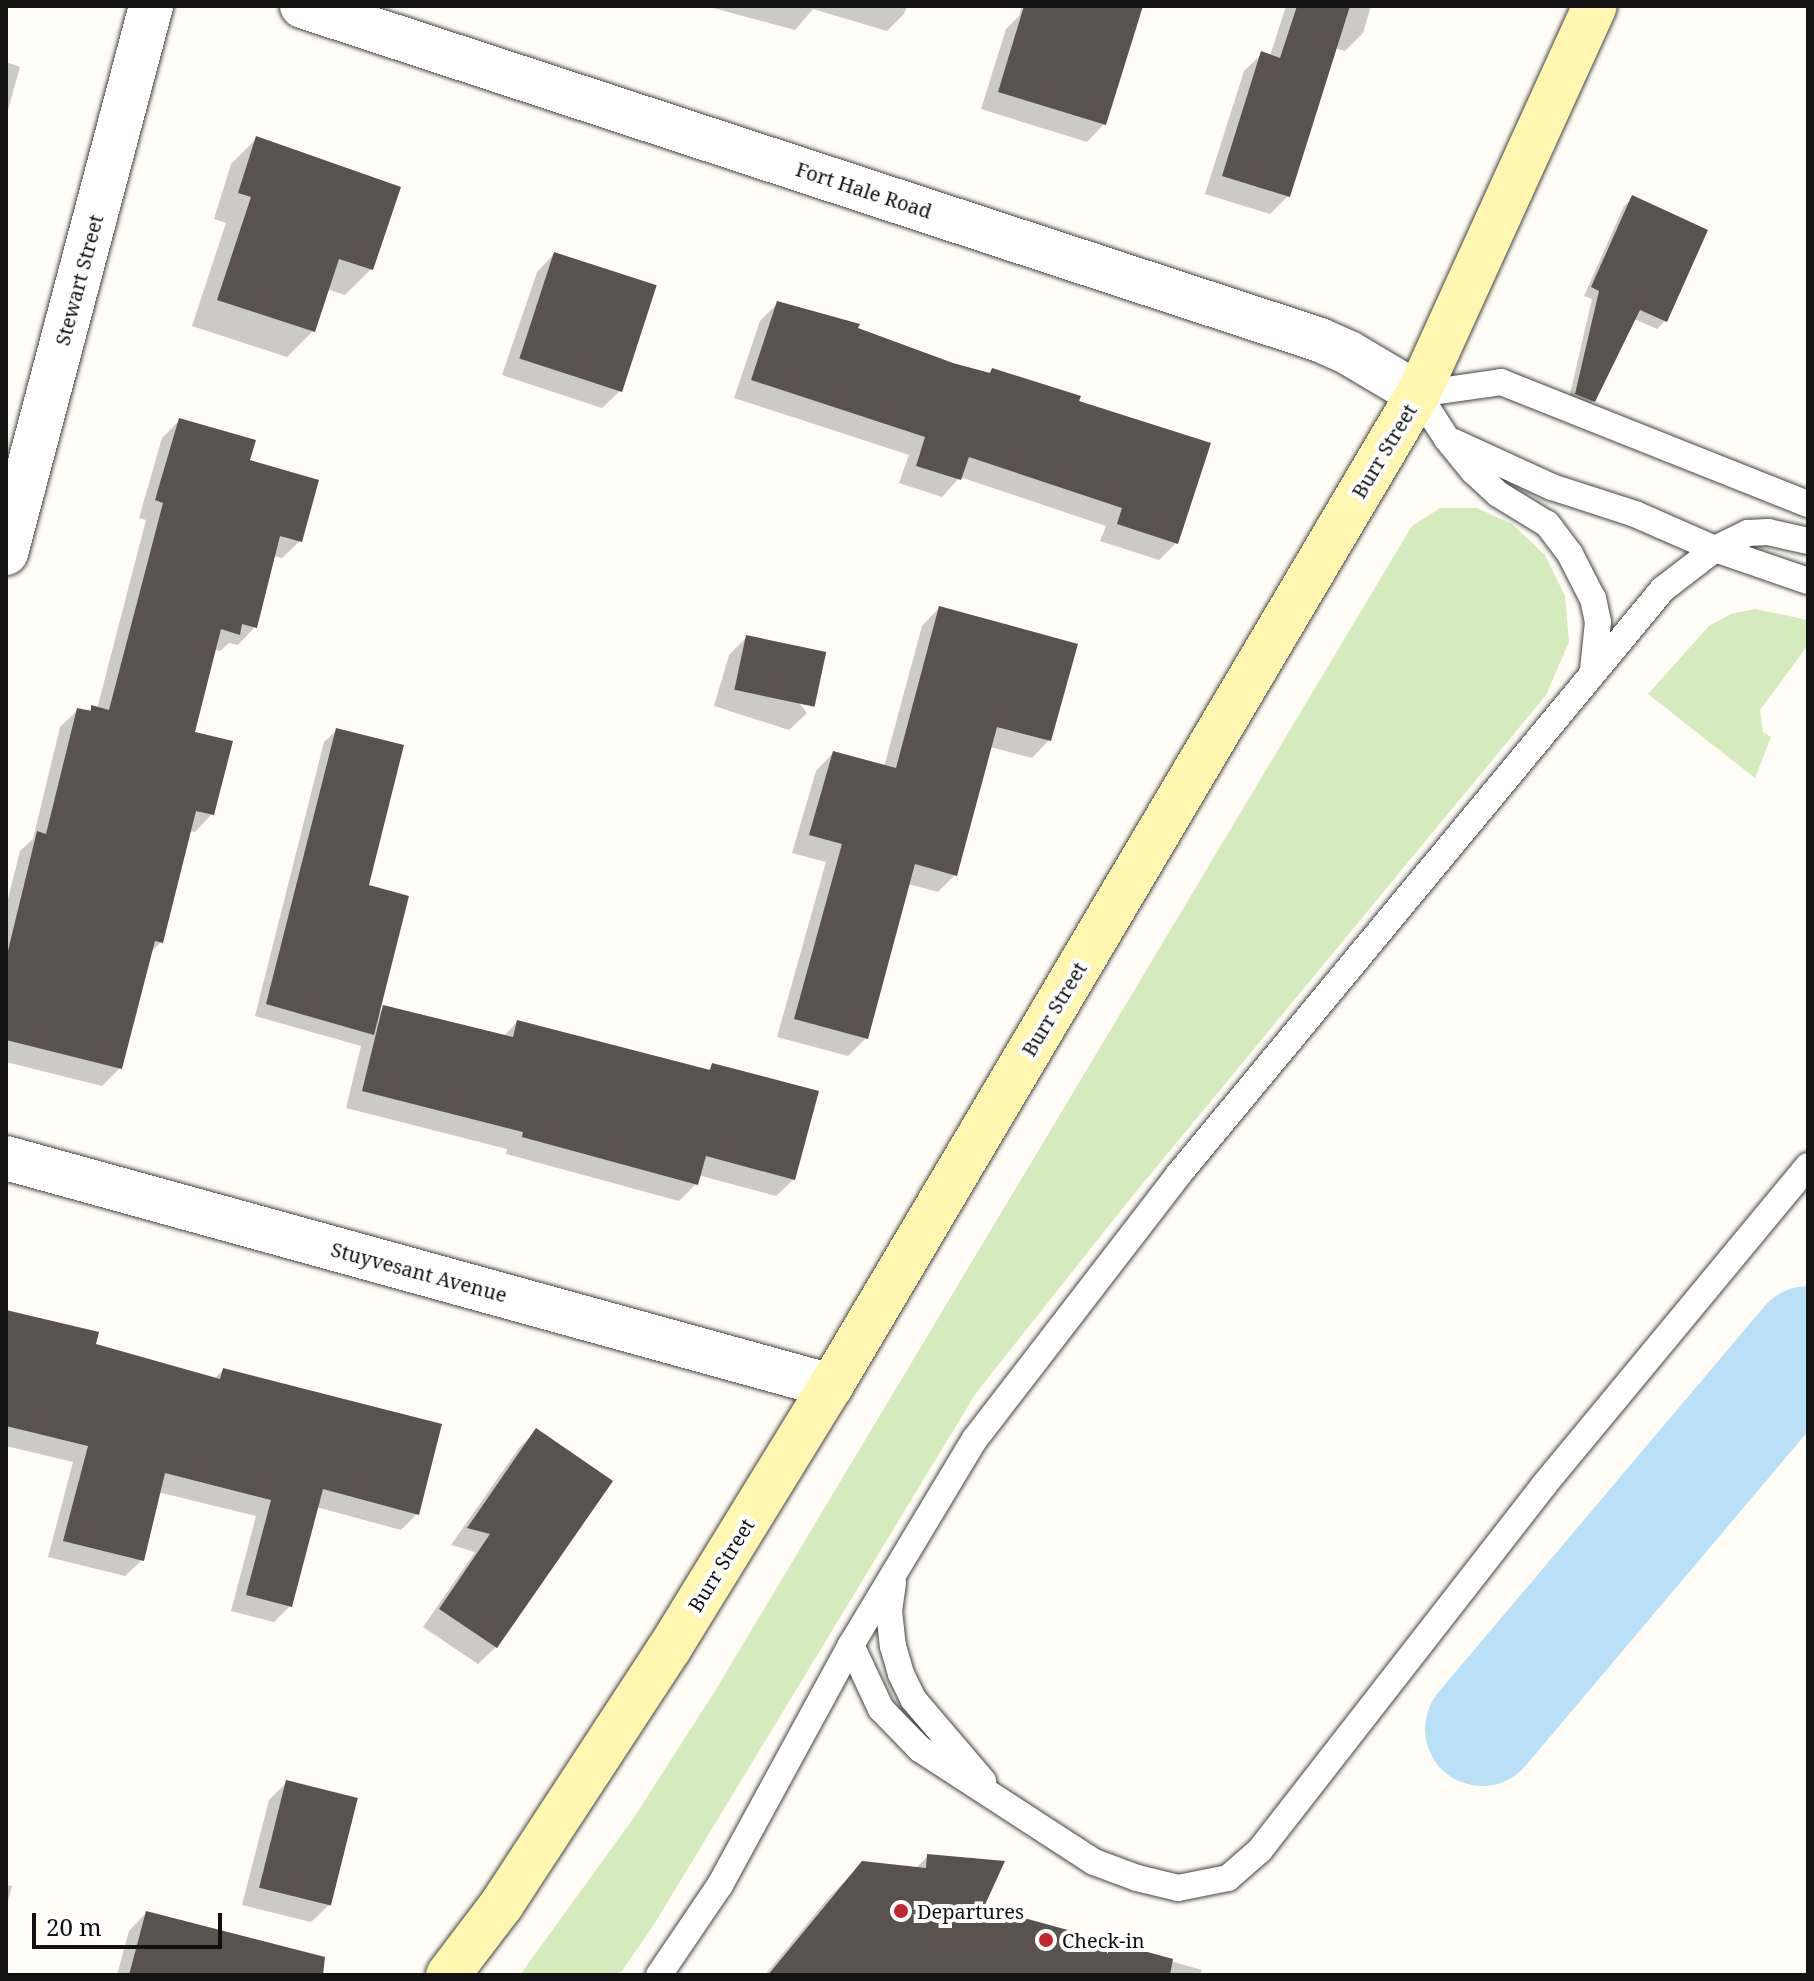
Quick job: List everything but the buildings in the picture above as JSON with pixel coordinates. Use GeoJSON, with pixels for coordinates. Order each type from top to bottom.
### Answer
{"type":"FeatureCollection","features":[{"type":"Feature","properties":{"kind":"main road","name":"Burr Street"},"geometry":{"type":"LineString","coordinates":[[448,1975],[502,1904],[669,1649],[831,1386],[1418,394],[1595,6]]}},
{"type":"Feature","properties":{"kind":"street","name":"Stewart Street"},"geometry":{"type":"LineString","coordinates":[[6,553],[151,6]]}},
{"type":"Feature","properties":{"kind":"street","name":"Fort Hale Road"},"geometry":{"type":"LineString","coordinates":[[302,6],[1320,340],[1349,353],[1418,394]]}},
{"type":"Feature","properties":{"kind":"street","name":"Stuyvesant Avenue"},"geometry":{"type":"LineString","coordinates":[[6,1158],[831,1386]]}},
{"type":"Feature","properties":{"kind":"lane"},"geometry":{"type":"LineString","coordinates":[[1592,674],[1598,622],[1593,599],[1570,554],[1547,524],[1498,494],[1447,439],[1418,394],[1501,382],[1808,504]]}},
{"type":"Feature","properties":{"kind":"lane"},"geometry":{"type":"LineString","coordinates":[[1447,439],[1552,487],[1635,514],[1715,549],[1808,581]]}},
{"type":"Feature","properties":{"kind":"lane"},"geometry":{"type":"LineString","coordinates":[[659,1975],[720,1885],[851,1645],[975,1439],[1169,1186],[1663,589],[1715,549],[1748,533],[1768,532],[1808,541]]}},
{"type":"Feature","properties":{"kind":"lane"},"geometry":{"type":"LineString","coordinates":[[851,1645],[871,1694],[892,1723],[920,1749],[1094,1862],[1137,1878],[1178,1888],[1228,1878],[1260,1850],[1544,1485],[1808,1166]]}},
{"type":"Feature","properties":{"kind":"lane"},"geometry":{"type":"LineString","coordinates":[[893,1578],[889,1610],[893,1646],[913,1699],[1001,1802]]}},
{"type":"Feature","properties":{"kind":"green space"},"geometry":{"type":"Polygon","coordinates":[[[1440,508],[1477,508],[1512,524],[1545,555],[1565,596],[1569,642],[1546,695],[1130,1199],[976,1393],[653,1926],[619,1975],[520,1975],[635,1816],[715,1691],[1412,526],[1440,508]]]}},
{"type":"Feature","properties":{"kind":"green space"},"geometry":{"type":"Polygon","coordinates":[[[1755,609],[1808,620],[1808,645],[1760,710],[1763,732],[1771,737],[1755,778],[1648,694],[1709,626],[1731,614],[1755,609]]]}},
{"type":"Feature","properties":{"kind":"waterway"},"geometry":{"type":"LineString","coordinates":[[1482,1729],[1808,1343]]}},
{"type":"Feature","properties":{"kind":"place","name":"Departures"},"geometry":{"type":"Point","coordinates":[901,1911]}},
{"type":"Feature","properties":{"kind":"place","name":"Check-in"},"geometry":{"type":"Point","coordinates":[1046,1940]}}]}
